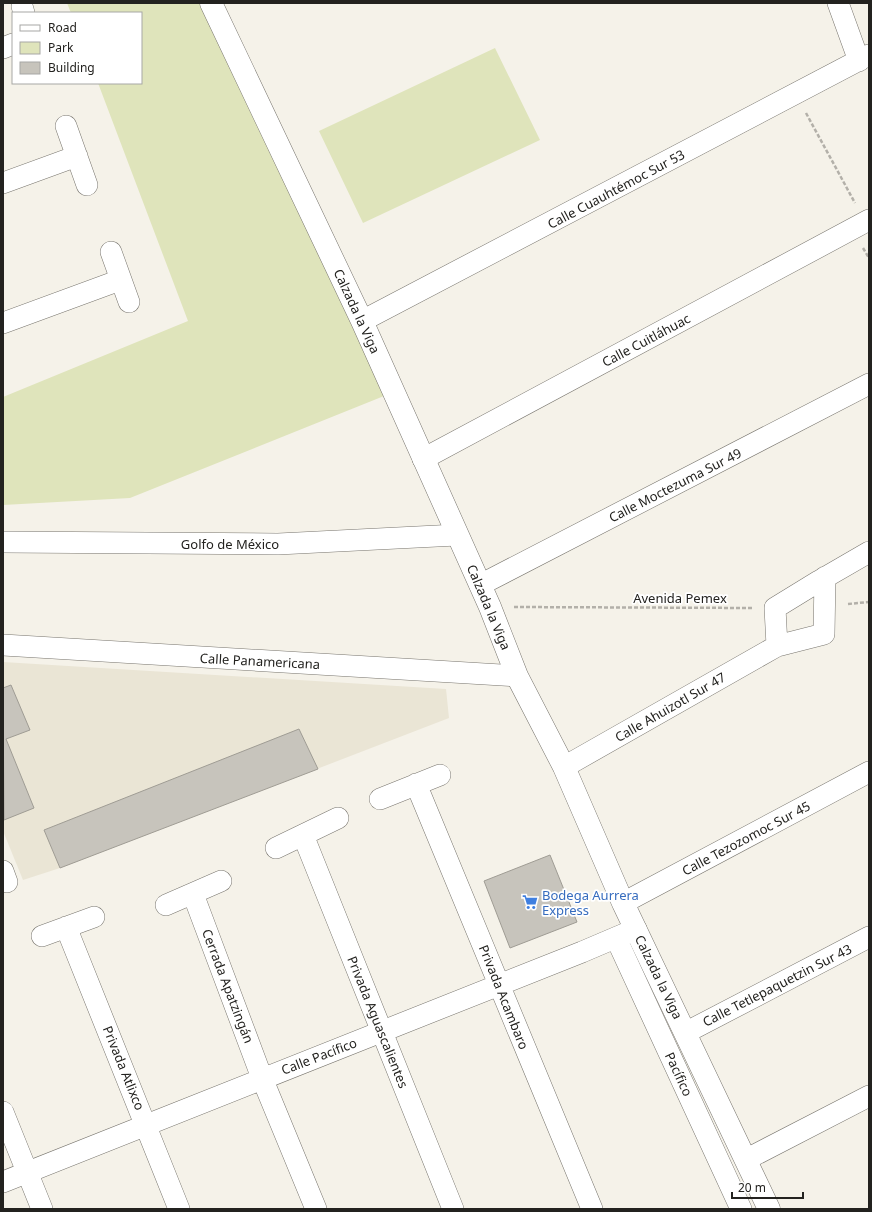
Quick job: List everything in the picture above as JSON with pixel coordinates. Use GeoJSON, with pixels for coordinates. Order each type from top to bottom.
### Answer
{"type":"FeatureCollection","features":[{"type":"Feature","properties":{"kind":"main road","name":"Calzada la Viga"},"geometry":{"type":"LineString","coordinates":[[211,3],[362,321],[490,607],[517,676],[564,767],[623,903],[769,1209]]}},
{"type":"Feature","properties":{"kind":"street"},"geometry":{"type":"LineString","coordinates":[[838,3],[864,58]]}},
{"type":"Feature","properties":{"kind":"street","name":"Calle Cuauhtémoc Sur 53"},"geometry":{"type":"LineString","coordinates":[[362,321],[864,58]]}},
{"type":"Feature","properties":{"kind":"street"},"geometry":{"type":"LineString","coordinates":[[66,126],[87,185]]}},
{"type":"Feature","properties":{"kind":"street"},"geometry":{"type":"LineString","coordinates":[[3,183],[77,156]]}},
{"type":"Feature","properties":{"kind":"street","name":"Calle Cuitláhuac"},"geometry":{"type":"LineString","coordinates":[[423,460],[860,225]]}},
{"type":"Feature","properties":{"kind":"street"},"geometry":{"type":"LineString","coordinates":[[111,252],[129,302]]}},
{"type":"Feature","properties":{"kind":"street"},"geometry":{"type":"LineString","coordinates":[[3,323],[120,280]]}},
{"type":"Feature","properties":{"kind":"street","name":"Calle Moctezuma Sur 49"},"geometry":{"type":"LineString","coordinates":[[480,585],[869,384]]}},
{"type":"Feature","properties":{"kind":"street","name":"Golfo de México"},"geometry":{"type":"LineString","coordinates":[[3,542],[278,544],[457,535]]}},
{"type":"Feature","properties":{"kind":"street"},"geometry":{"type":"LineString","coordinates":[[777,646],[775,608],[869,552]]}},
{"type":"Feature","properties":{"kind":"street","name":"Calle Ahuizotl Sur 47"},"geometry":{"type":"LineString","coordinates":[[564,767],[777,646],[824,634],[825,577]]}},
{"type":"Feature","properties":{"kind":"street","name":"Calle Panamericana"},"geometry":{"type":"LineString","coordinates":[[3,646],[517,676]]}},
{"type":"Feature","properties":{"kind":"street","name":"Calle Tezozomoc Sur 45"},"geometry":{"type":"LineString","coordinates":[[623,903],[869,772]]}},
{"type":"Feature","properties":{"kind":"street"},"geometry":{"type":"LineString","coordinates":[[380,799],[440,775]]}},
{"type":"Feature","properties":{"kind":"street","name":"Privada Acambaro"},"geometry":{"type":"LineString","coordinates":[[416,784],[592,1209]]}},
{"type":"Feature","properties":{"kind":"street"},"geometry":{"type":"LineString","coordinates":[[276,848],[338,818]]}},
{"type":"Feature","properties":{"kind":"street","name":"Privada Aguascalientes"},"geometry":{"type":"LineString","coordinates":[[303,835],[453,1209]]}},
{"type":"Feature","properties":{"kind":"street"},"geometry":{"type":"LineString","coordinates":[[166,905],[221,881]]}},
{"type":"Feature","properties":{"kind":"street","name":"Cerrada Apatzingán"},"geometry":{"type":"LineString","coordinates":[[193,894],[262,1078],[316,1209]]}},
{"type":"Feature","properties":{"kind":"street"},"geometry":{"type":"LineString","coordinates":[[42,936],[94,916]]}},
{"type":"Feature","properties":{"kind":"street","name":"Privada Atlixco"},"geometry":{"type":"LineString","coordinates":[[66,927],[179,1209]]}},
{"type":"Feature","properties":{"kind":"street","name":"Calle Pacífico"},"geometry":{"type":"LineString","coordinates":[[3,1182],[636,929]]}},
{"type":"Feature","properties":{"kind":"street","name":"Calle Tetlepaquetzin Sur 43"},"geometry":{"type":"LineString","coordinates":[[685,1033],[869,937]]}},
{"type":"Feature","properties":{"kind":"street","name":"Pacífico"},"geometry":{"type":"LineString","coordinates":[[616,938],[741,1209]]}},
{"type":"Feature","properties":{"kind":"street"},"geometry":{"type":"LineString","coordinates":[[746,1159],[869,1096]]}},
{"type":"Feature","properties":{"kind":"street"},"geometry":{"type":"LineString","coordinates":[[3,1112],[42,1209]]}},
{"type":"Feature","properties":{"kind":"path"},"geometry":{"type":"LineString","coordinates":[[796,94],[856,207],[869,258]]}},
{"type":"Feature","properties":{"kind":"path"},"geometry":{"type":"LineString","coordinates":[[824,605],[869,602]]}},
{"type":"Feature","properties":{"kind":"path","name":"Avenida Pemex"},"geometry":{"type":"LineString","coordinates":[[490,607],[775,608]]}},
{"type":"Feature","properties":{"kind":"shaded area"},"geometry":{"type":"Polygon","coordinates":[[[3,662],[446,689],[449,718],[60,868],[23,880],[3,831],[3,662]]]}},
{"type":"Feature","properties":{"kind":"green space"},"geometry":{"type":"Polygon","coordinates":[[[67,3],[205,3],[384,396],[130,498],[3,505],[3,397],[188,321],[98,84],[142,84],[142,12],[71,12],[67,3]]]}},
{"type":"Feature","properties":{"kind":"green space"},"geometry":{"type":"Polygon","coordinates":[[[495,48],[540,140],[363,223],[319,131],[495,48]]]}},
{"type":"Feature","properties":{"kind":"building"},"geometry":{"type":"Polygon","coordinates":[[[11,685],[30,730],[6,739],[34,808],[4,820],[3,688],[11,685]]]}},
{"type":"Feature","properties":{"kind":"building"},"geometry":{"type":"Polygon","coordinates":[[[299,729],[318,769],[60,868],[44,830],[299,729]]]}},
{"type":"Feature","properties":{"kind":"building"},"geometry":{"type":"Polygon","coordinates":[[[550,855],[577,922],[510,948],[484,881],[550,855]]]}},
{"type":"Feature","properties":{"kind":"place","name":"Bodega Aurrera Express"},"geometry":{"type":"Point","coordinates":[530,902]}}]}
